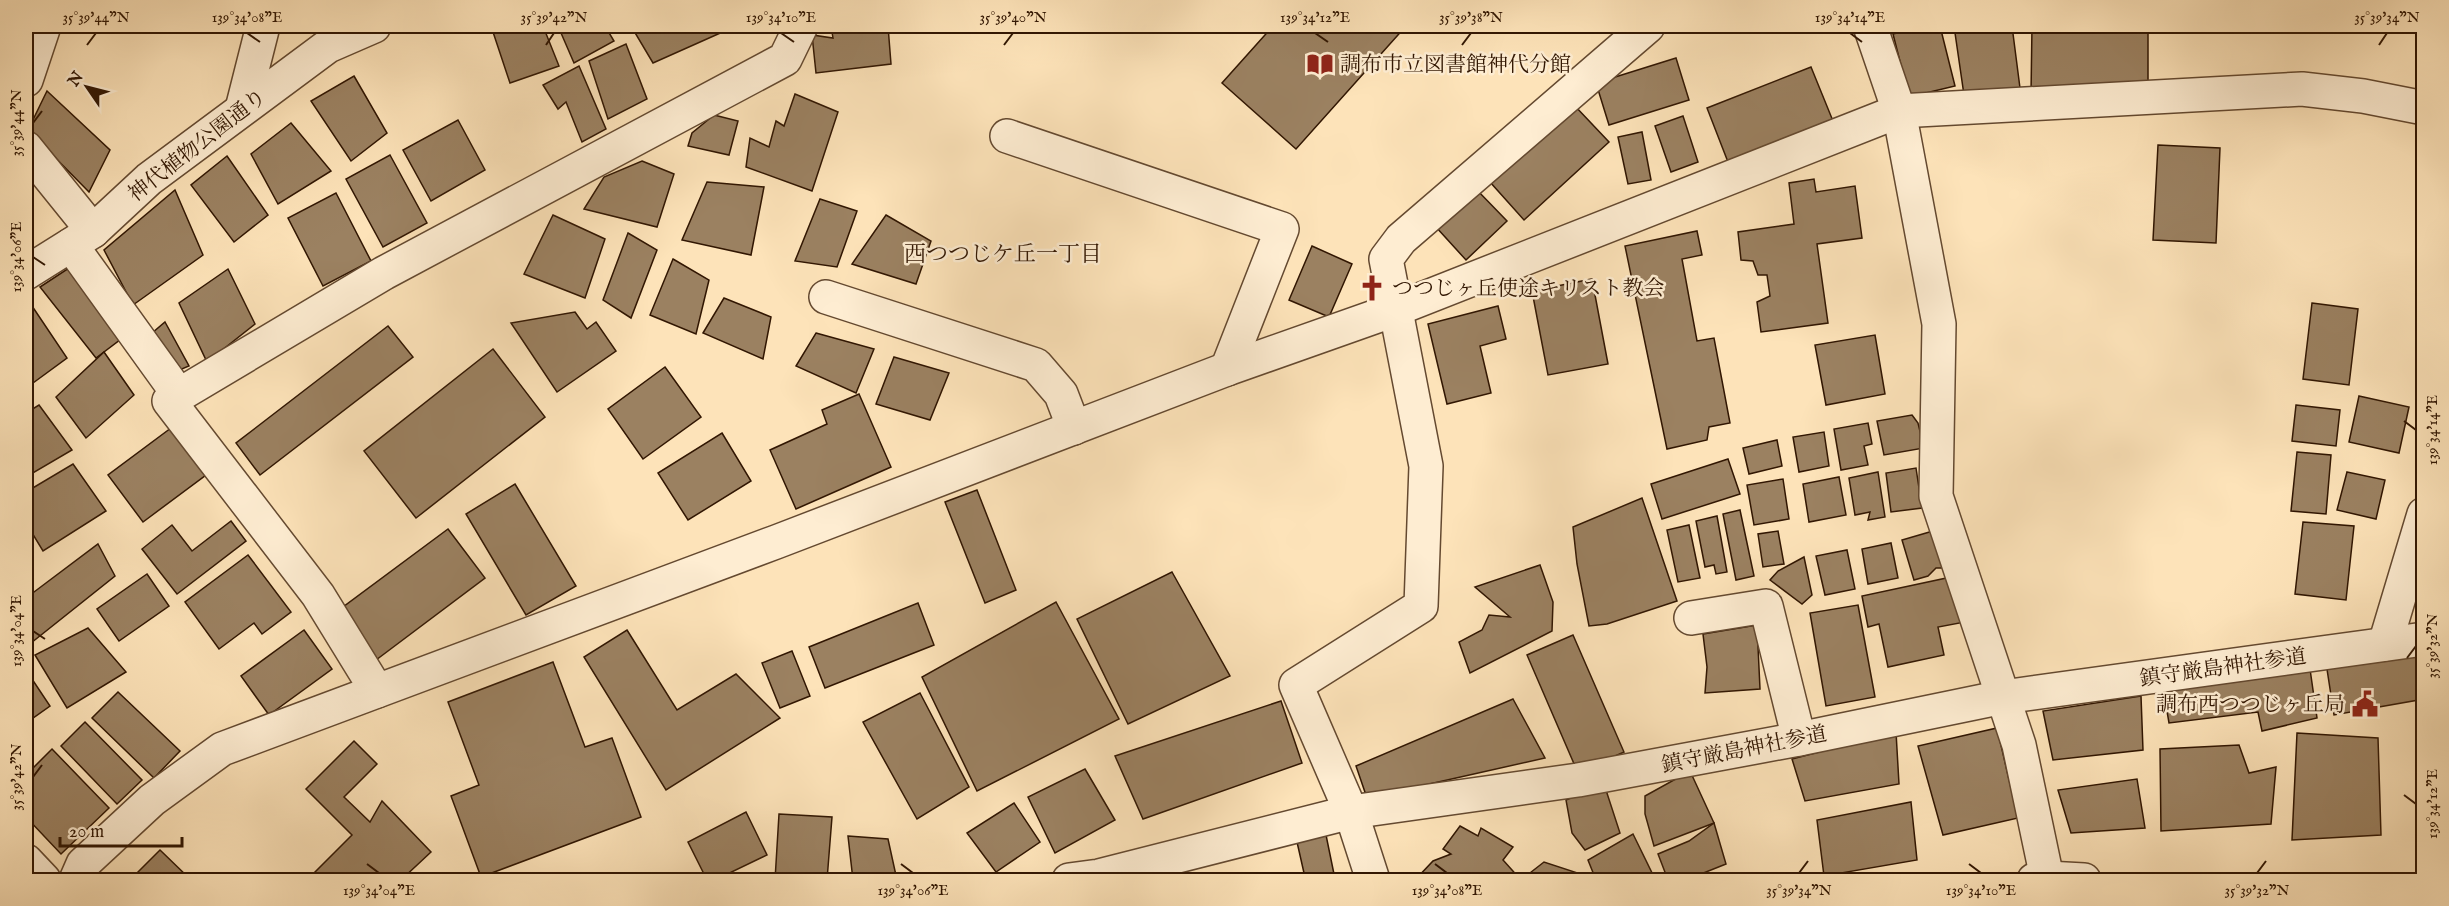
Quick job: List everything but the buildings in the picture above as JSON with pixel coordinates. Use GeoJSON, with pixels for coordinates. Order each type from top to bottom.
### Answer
{"type":"FeatureCollection","features":[{"type":"Feature","properties":{"kind":"street"},"geometry":{"type":"LineString","coordinates":[[26,80],[44,26]]}},
{"type":"Feature","properties":{"kind":"street"},"geometry":{"type":"LineString","coordinates":[[242,110],[263,26]]}},
{"type":"Feature","properties":{"kind":"street","name":"神代植物公園通り"},"geometry":{"type":"LineString","coordinates":[[26,273],[82,238],[149,179],[328,46],[374,26]]}},
{"type":"Feature","properties":{"kind":"street"},"geometry":{"type":"LineString","coordinates":[[377,691],[318,595],[169,401],[384,273],[785,59],[801,26]]}},
{"type":"Feature","properties":{"kind":"street"},"geometry":{"type":"LineString","coordinates":[[1373,880],[1351,812],[1296,685],[1420,606],[1426,466],[1386,259],[1401,239],[1648,26]]}},
{"type":"Feature","properties":{"kind":"street"},"geometry":{"type":"LineString","coordinates":[[1870,26],[1899,111],[1939,324],[1936,496],[2019,745],[2041,879],[2084,880]]}},
{"type":"Feature","properties":{"kind":"street"},"geometry":{"type":"LineString","coordinates":[[75,880],[83,864],[152,800],[222,749],[1227,369],[1395,310],[1899,111],[2302,89],[2363,96],[2424,108]]}},
{"type":"Feature","properties":{"kind":"street"},"geometry":{"type":"LineString","coordinates":[[1008,136],[1282,229],[1227,369]]}},
{"type":"Feature","properties":{"kind":"street"},"geometry":{"type":"LineString","coordinates":[[26,148],[179,395]]}},
{"type":"Feature","properties":{"kind":"street"},"geometry":{"type":"LineString","coordinates":[[826,297],[1036,365],[1061,394],[1074,428]]}},
{"type":"Feature","properties":{"kind":"street"},"geometry":{"type":"LineString","coordinates":[[2385,645],[2424,514]]}},
{"type":"Feature","properties":{"kind":"street"},"geometry":{"type":"LineString","coordinates":[[1691,618],[1766,606],[1799,739]]}},
{"type":"Feature","properties":{"kind":"street","name":"鎮守厳島神社参道"},"geometry":{"type":"LineString","coordinates":[[1069,880],[1099,876],[1351,812],[1578,780],[1799,739],[2003,697],[2424,639]]}},
{"type":"Feature","properties":{"kind":"street"},"geometry":{"type":"LineString","coordinates":[[26,861],[44,880]]}},
{"type":"Feature","properties":{"kind":"place","name":"調布市立図書館神代分館"},"geometry":{"type":"Point","coordinates":[1320,64]}},
{"type":"Feature","properties":{"kind":"place","name":"つつじヶ丘使途キリスト教会"},"geometry":{"type":"Point","coordinates":[1372,288]}},
{"type":"Feature","properties":{"kind":"place","name":"調布西つつじヶ丘局"},"geometry":{"type":"Point","coordinates":[2365,704]}},
{"type":"Feature","properties":{"kind":"district","name":"西つつじケ丘一丁目"},"geometry":{"type":"Point","coordinates":[1003,253]}}]}
